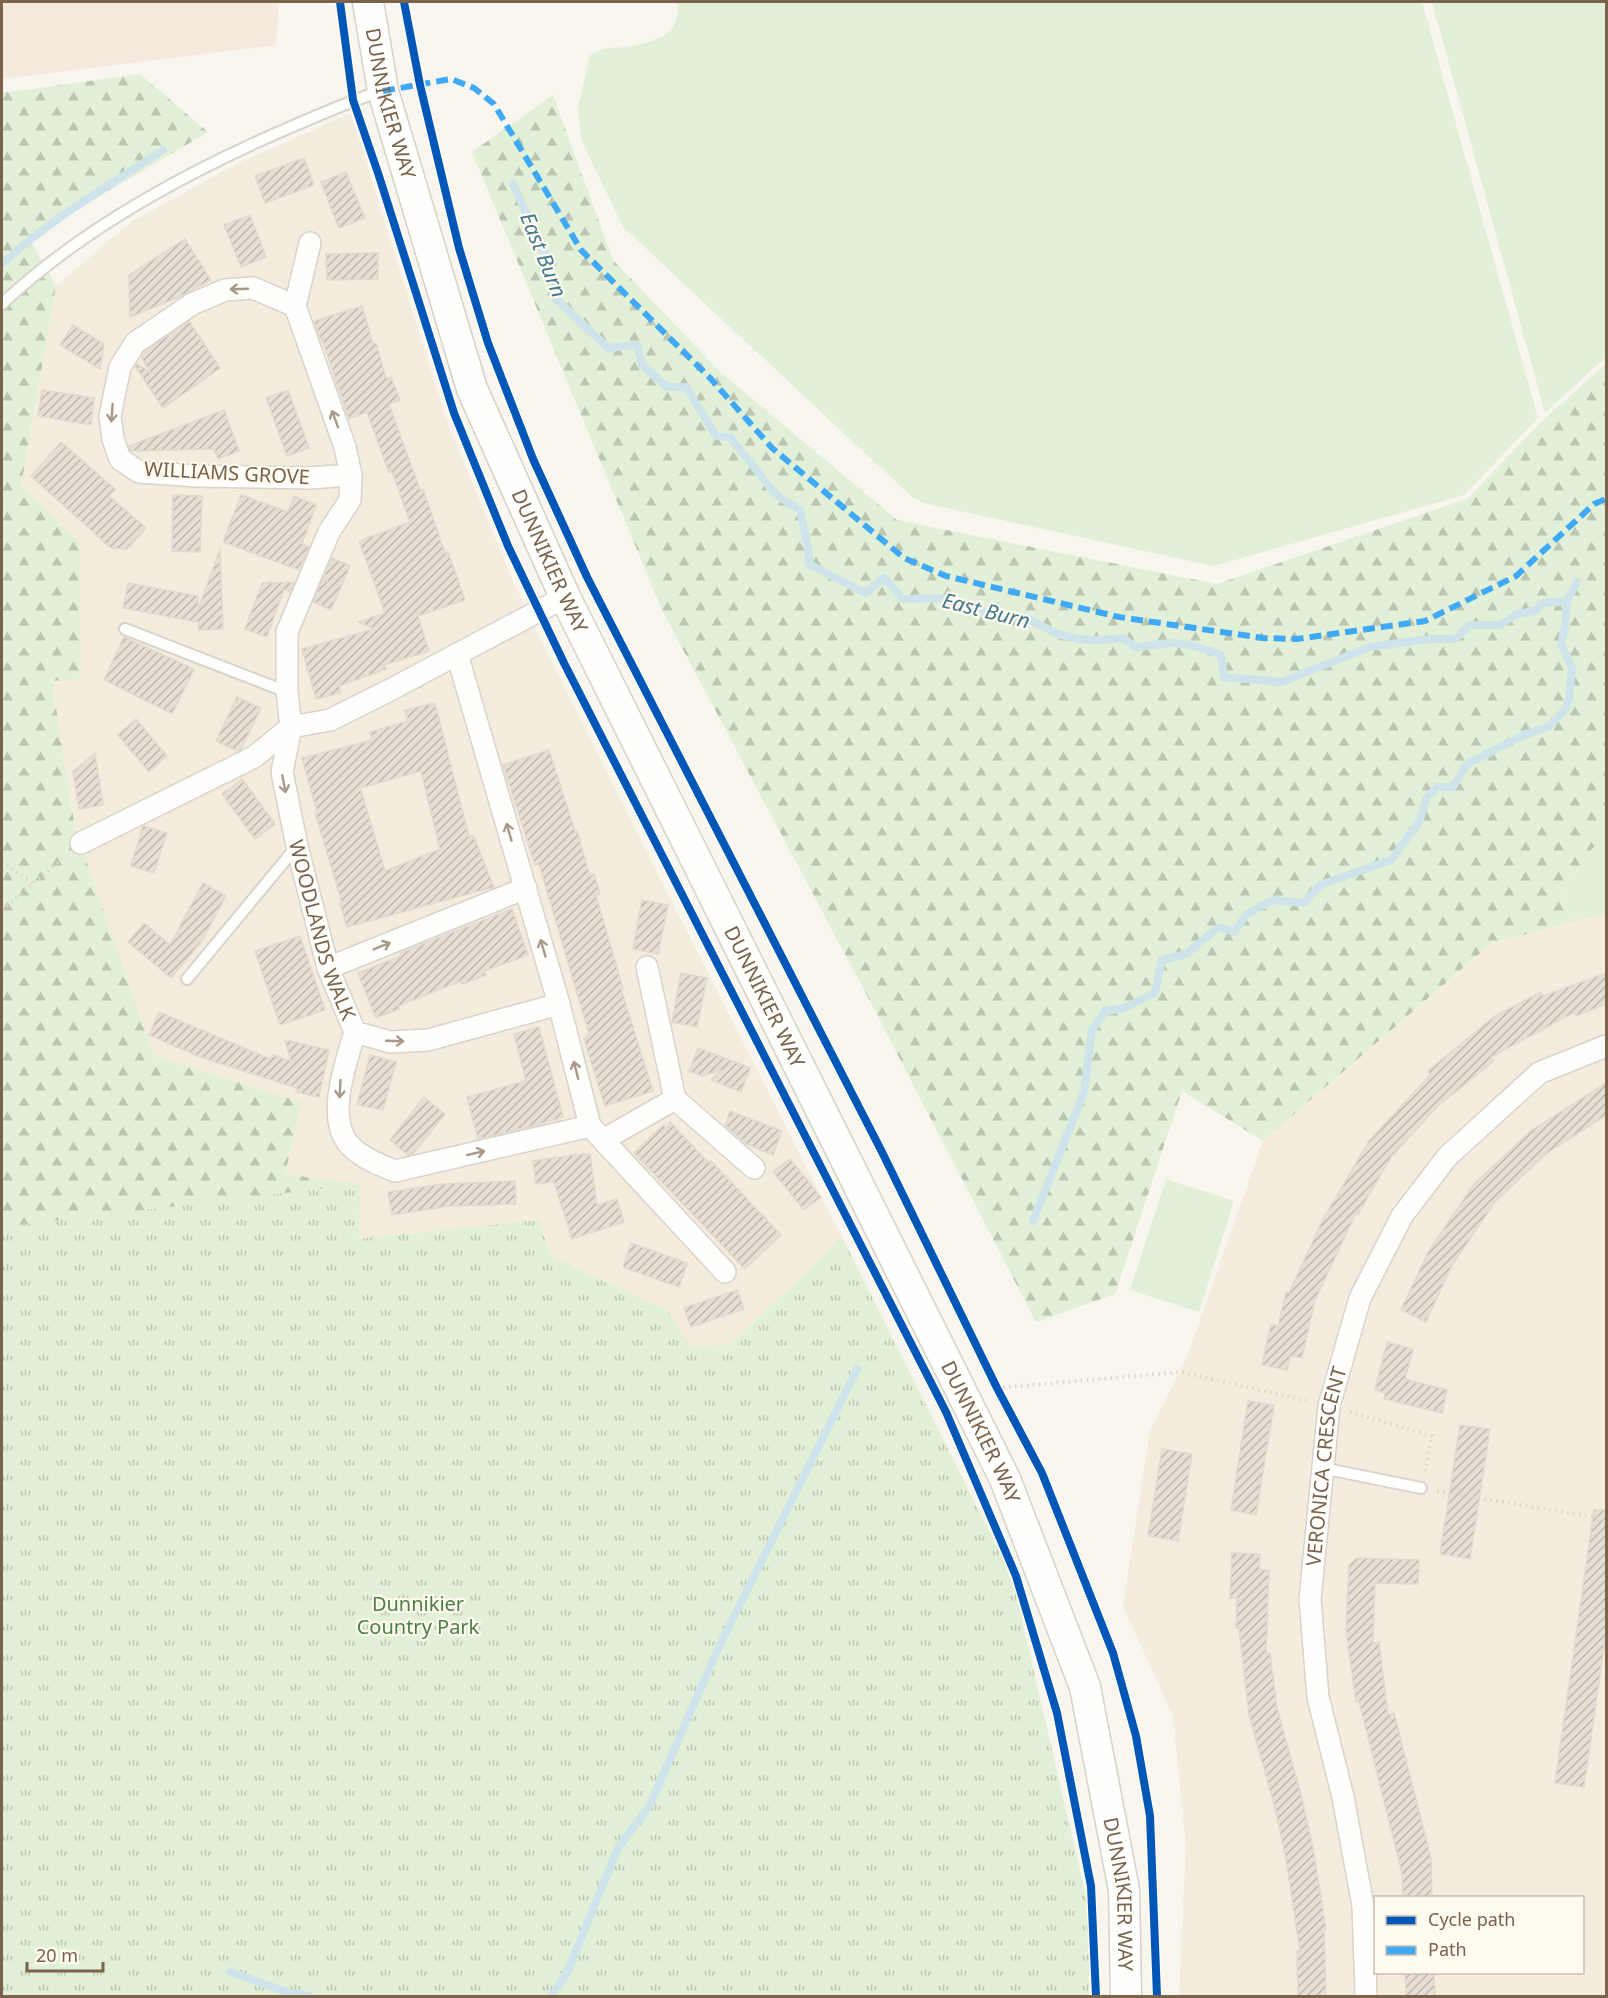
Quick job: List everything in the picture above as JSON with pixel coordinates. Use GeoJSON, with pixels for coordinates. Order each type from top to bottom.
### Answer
{"type":"FeatureCollection","features":[{"type":"Feature","properties":{"kind":"main road","name":"DUNNIKIER WAY"},"geometry":{"type":"LineString","coordinates":[[368,2],[383,91],[472,389],[565,597],[1005,1479],[1085,1687],[1124,1890],[1126,1996]]}},
{"type":"Feature","properties":{"kind":"street"},"geometry":{"type":"LineString","coordinates":[[310,243],[294,306],[345,447],[351,475]]}},
{"type":"Feature","properties":{"kind":"street","name":"WILLIAMS GROVE"},"geometry":{"type":"LineString","coordinates":[[294,306],[253,288],[225,290],[192,304],[135,343],[120,367],[110,416],[113,439],[120,459],[139,472],[196,476],[310,478],[351,475]]}},
{"type":"Feature","properties":{"kind":"street","name":"WOODLANDS WALK"},"geometry":{"type":"LineString","coordinates":[[351,475],[350,500],[329,532],[287,633],[291,727],[282,772],[297,846],[328,968],[355,1032],[390,1042],[428,1040],[559,1004]]}},
{"type":"Feature","properties":{"kind":"street"},"geometry":{"type":"LineString","coordinates":[[81,843],[254,757],[291,727],[330,720],[565,597]]}},
{"type":"Feature","properties":{"kind":"street"},"geometry":{"type":"LineString","coordinates":[[457,654],[597,1133],[725,1272]]}},
{"type":"Feature","properties":{"kind":"street"},"geometry":{"type":"LineString","coordinates":[[328,968],[526,888]]}},
{"type":"Feature","properties":{"kind":"street"},"geometry":{"type":"LineString","coordinates":[[647,967],[675,1099],[754,1168]]}},
{"type":"Feature","properties":{"kind":"street"},"geometry":{"type":"LineString","coordinates":[[355,1032],[340,1082],[340,1126],[347,1141],[358,1152],[375,1163],[395,1171],[597,1133],[675,1099]]}},
{"type":"Feature","properties":{"kind":"street","name":"VERONICA CRESCENT"},"geometry":{"type":"LineString","coordinates":[[1366,1996],[1363,1906],[1343,1797],[1318,1697],[1310,1599],[1329,1406],[1360,1298],[1402,1216],[1447,1157],[1539,1073],[1606,1046]]}},
{"type":"Feature","properties":{"kind":"lane"},"geometry":{"type":"LineString","coordinates":[[2,304],[87,236],[187,176],[353,100],[383,91]]}},
{"type":"Feature","properties":{"kind":"lane"},"geometry":{"type":"LineString","coordinates":[[125,629],[288,692]]}},
{"type":"Feature","properties":{"kind":"lane"},"geometry":{"type":"LineString","coordinates":[[187,979],[297,846]]}},
{"type":"Feature","properties":{"kind":"lane"},"geometry":{"type":"LineString","coordinates":[[1322,1468],[1421,1488]]}},
{"type":"Feature","properties":{"kind":"path"},"geometry":{"type":"LineString","coordinates":[[2,910],[81,843]]}},
{"type":"Feature","properties":{"kind":"path"},"geometry":{"type":"LineString","coordinates":[[2,861],[33,884]]}},
{"type":"Feature","properties":{"kind":"path"},"geometry":{"type":"LineString","coordinates":[[966,1398],[1000,1392],[1181,1372],[1329,1406],[1432,1436],[1421,1488],[1606,1519]]}},
{"type":"Feature","properties":{"kind":"path"},"geometry":{"type":"LineString","coordinates":[[993,1378],[1000,1392]]}},
{"type":"Feature","properties":{"kind":"shaded area"},"geometry":{"type":"Polygon","coordinates":[[[2,2],[279,2],[276,45],[2,79],[2,2]]]}},
{"type":"Feature","properties":{"kind":"shaded area"},"geometry":{"type":"Polygon","coordinates":[[[351,113],[446,419],[513,581],[651,861],[842,1237],[730,1345],[690,1347],[668,1311],[550,1256],[539,1220],[358,1239],[360,1184],[285,1175],[302,1102],[154,1056],[75,828],[52,680],[81,679],[21,486],[56,286],[131,222],[238,163],[351,113]]]}},
{"type":"Feature","properties":{"kind":"shaded area"},"geometry":{"type":"Polygon","coordinates":[[[1606,914],[1606,1996],[1179,1996],[1186,1847],[1173,1716],[1123,1606],[1150,1431],[1188,1354],[1263,1141],[1493,943],[1606,914]]]}},
{"type":"Feature","properties":{"kind":"green space"},"geometry":{"type":"Polygon","coordinates":[[[677,2],[1422,2],[1538,418],[1464,495],[1214,566],[923,503],[911,496],[623,227],[581,139],[578,107],[590,55],[607,48],[628,47],[648,42],[665,35],[675,22],[677,2]]]}},
{"type":"Feature","properties":{"kind":"green space"},"geometry":{"type":"Polygon","coordinates":[[[1432,2],[1606,2],[1606,357],[1545,413],[1432,2]]]}},
{"type":"Feature","properties":{"kind":"green space"},"geometry":{"type":"Polygon","coordinates":[[[140,74],[208,132],[29,238],[56,286],[21,486],[80,543],[81,679],[52,681],[75,828],[154,1056],[302,1102],[285,1174],[360,1184],[359,1239],[539,1220],[550,1256],[668,1311],[690,1347],[730,1345],[842,1237],[934,1423],[2,1359],[2,93],[140,74]]]}},
{"type":"Feature","properties":{"kind":"green space"},"geometry":{"type":"Polygon","coordinates":[[[553,95],[613,260],[719,371],[897,520],[1217,584],[1467,499],[1543,420],[1606,364],[1606,831],[1565,884],[1569,923],[1492,943],[1263,1141],[1182,1091],[1115,1294],[1036,1322],[871,1003],[662,610],[472,152],[553,95]]]}},
{"type":"Feature","properties":{"kind":"green space"},"geometry":{"type":"Polygon","coordinates":[[[1606,831],[1606,914],[1569,923],[1565,884],[1606,831]]]}},
{"type":"Feature","properties":{"kind":"green space"},"geometry":{"type":"Polygon","coordinates":[[[1166,1179],[1234,1201],[1199,1312],[1130,1290],[1166,1179]]]}},
{"type":"Feature","properties":{"kind":"green space","name":"Dunnikier Country Park"},"geometry":{"type":"Polygon","coordinates":[[[360,1184],[359,1239],[539,1220],[550,1256],[668,1311],[690,1347],[730,1345],[842,1237],[1012,1577],[1089,1909],[1089,1996],[2,1996],[2,1227],[360,1184]]]}},
{"type":"Feature","properties":{"kind":"building"},"geometry":{"type":"Polygon","coordinates":[[[304,158],[314,185],[265,203],[255,176],[304,158]]]}},
{"type":"Feature","properties":{"kind":"building"},"geometry":{"type":"Polygon","coordinates":[[[346,172],[365,218],[339,228],[321,182],[346,172]]]}},
{"type":"Feature","properties":{"kind":"building"},"geometry":{"type":"Polygon","coordinates":[[[250,215],[266,257],[241,267],[224,225],[250,215]]]}},
{"type":"Feature","properties":{"kind":"building"},"geometry":{"type":"Polygon","coordinates":[[[185,239],[211,280],[179,297],[130,317],[129,275],[185,239]]]}},
{"type":"Feature","properties":{"kind":"building"},"geometry":{"type":"Polygon","coordinates":[[[378,253],[378,279],[327,280],[326,254],[378,253]]]}},
{"type":"Feature","properties":{"kind":"building"},"geometry":{"type":"Polygon","coordinates":[[[362,306],[386,378],[391,377],[400,400],[389,404],[420,490],[423,489],[445,553],[448,552],[465,600],[418,616],[429,651],[384,665],[386,669],[339,686],[341,693],[316,699],[302,649],[374,629],[358,622],[385,613],[359,541],[410,522],[367,412],[349,419],[314,321],[362,306]]]}},
{"type":"Feature","properties":{"kind":"building"},"geometry":{"type":"Polygon","coordinates":[[[189,321],[220,368],[163,408],[135,366],[137,364],[151,373],[141,357],[144,352],[189,321]]]}},
{"type":"Feature","properties":{"kind":"building"},"geometry":{"type":"Polygon","coordinates":[[[73,325],[104,344],[100,369],[60,345],[73,325]]]}},
{"type":"Feature","properties":{"kind":"building"},"geometry":{"type":"Polygon","coordinates":[[[42,390],[94,398],[91,425],[38,416],[42,390]]]}},
{"type":"Feature","properties":{"kind":"building"},"geometry":{"type":"Polygon","coordinates":[[[288,390],[309,448],[287,456],[266,398],[288,390]]]}},
{"type":"Feature","properties":{"kind":"building"},"geometry":{"type":"Polygon","coordinates":[[[224,410],[239,451],[218,459],[214,449],[131,451],[129,446],[224,410]]]}},
{"type":"Feature","properties":{"kind":"building"},"geometry":{"type":"Polygon","coordinates":[[[61,442],[115,489],[109,496],[146,528],[127,549],[111,548],[31,476],[61,442]]]}},
{"type":"Feature","properties":{"kind":"building"},"geometry":{"type":"Polygon","coordinates":[[[173,495],[202,496],[200,552],[172,551],[173,495]]]}},
{"type":"Feature","properties":{"kind":"building"},"geometry":{"type":"Polygon","coordinates":[[[241,495],[288,512],[294,496],[316,505],[302,544],[309,547],[299,570],[223,542],[241,495]]]}},
{"type":"Feature","properties":{"kind":"building"},"geometry":{"type":"Polygon","coordinates":[[[220,549],[223,629],[199,630],[198,622],[123,608],[128,583],[198,596],[198,610],[220,549]]]}},
{"type":"Feature","properties":{"kind":"building"},"geometry":{"type":"Polygon","coordinates":[[[332,558],[350,566],[331,610],[313,602],[322,581],[328,581],[323,579],[332,558]]]}},
{"type":"Feature","properties":{"kind":"building"},"geometry":{"type":"Polygon","coordinates":[[[294,582],[290,592],[284,589],[267,637],[245,629],[262,583],[294,582]]]}},
{"type":"Feature","properties":{"kind":"building"},"geometry":{"type":"Polygon","coordinates":[[[124,637],[194,669],[172,714],[104,680],[124,637]]]}},
{"type":"Feature","properties":{"kind":"building"},"geometry":{"type":"Polygon","coordinates":[[[237,697],[261,708],[241,749],[237,751],[216,741],[237,697]]]}},
{"type":"Feature","properties":{"kind":"building"},"geometry":{"type":"Polygon","coordinates":[[[435,703],[469,837],[473,835],[494,887],[347,927],[302,758],[372,740],[370,732],[408,721],[405,710],[435,703]],[[421,771],[360,788],[385,871],[440,849],[421,771]]]}},
{"type":"Feature","properties":{"kind":"building"},"geometry":{"type":"Polygon","coordinates":[[[136,719],[167,756],[149,772],[118,735],[136,719]]]}},
{"type":"Feature","properties":{"kind":"building"},"geometry":{"type":"Polygon","coordinates":[[[549,750],[590,876],[594,874],[600,894],[596,895],[623,988],[621,989],[653,1091],[605,1106],[584,1039],[589,1034],[539,864],[535,865],[503,765],[549,750]]]}},
{"type":"Feature","properties":{"kind":"building"},"geometry":{"type":"Polygon","coordinates":[[[95,753],[103,805],[79,809],[73,772],[95,753]]]}},
{"type":"Feature","properties":{"kind":"building"},"geometry":{"type":"Polygon","coordinates":[[[242,779],[275,824],[255,839],[222,794],[242,779]]]}},
{"type":"Feature","properties":{"kind":"building"},"geometry":{"type":"Polygon","coordinates":[[[143,826],[167,833],[154,873],[131,866],[143,826]]]}},
{"type":"Feature","properties":{"kind":"building"},"geometry":{"type":"Polygon","coordinates":[[[203,883],[226,896],[201,942],[171,978],[128,942],[144,923],[170,945],[203,883]]]}},
{"type":"Feature","properties":{"kind":"building"},"geometry":{"type":"Polygon","coordinates":[[[642,900],[668,905],[658,954],[633,949],[642,900]]]}},
{"type":"Feature","properties":{"kind":"building"},"geometry":{"type":"Polygon","coordinates":[[[512,909],[528,955],[484,971],[486,975],[462,984],[461,981],[398,1006],[399,1009],[376,1018],[358,973],[401,956],[400,953],[512,909]]]}},
{"type":"Feature","properties":{"kind":"building"},"geometry":{"type":"Polygon","coordinates":[[[300,936],[325,1010],[280,1025],[255,951],[300,936]]]}},
{"type":"Feature","properties":{"kind":"building"},"geometry":{"type":"Polygon","coordinates":[[[681,973],[707,978],[697,1027],[672,1022],[681,973]]]}},
{"type":"Feature","properties":{"kind":"building"},"geometry":{"type":"Polygon","coordinates":[[[1606,973],[1606,1004],[1576,1016],[1575,1012],[1491,1057],[1494,1061],[1439,1105],[1391,1157],[1358,1214],[1356,1213],[1315,1300],[1302,1358],[1290,1356],[1287,1370],[1262,1365],[1271,1324],[1278,1326],[1286,1292],[1289,1293],[1323,1219],[1369,1141],[1430,1075],[1428,1071],[1495,1016],[1541,992],[1543,996],[1606,973]]]}},
{"type":"Feature","properties":{"kind":"building"},"geometry":{"type":"Polygon","coordinates":[[[159,1012],[270,1059],[273,1055],[291,1061],[285,1040],[329,1050],[319,1097],[296,1092],[297,1088],[200,1057],[149,1035],[159,1012]]]}},
{"type":"Feature","properties":{"kind":"building"},"geometry":{"type":"Polygon","coordinates":[[[539,1027],[563,1117],[478,1139],[467,1097],[526,1081],[514,1034],[539,1027]]]}},
{"type":"Feature","properties":{"kind":"building"},"geometry":{"type":"Polygon","coordinates":[[[698,1048],[750,1068],[741,1092],[711,1080],[722,1070],[702,1076],[689,1071],[698,1048]]]}},
{"type":"Feature","properties":{"kind":"building"},"geometry":{"type":"Polygon","coordinates":[[[370,1055],[396,1062],[383,1110],[357,1105],[370,1055]]]}},
{"type":"Feature","properties":{"kind":"building"},"geometry":{"type":"Polygon","coordinates":[[[1606,1083],[1606,1115],[1547,1153],[1495,1202],[1451,1267],[1426,1322],[1401,1310],[1428,1252],[1474,1184],[1532,1130],[1606,1083]]]}},
{"type":"Feature","properties":{"kind":"building"},"geometry":{"type":"Polygon","coordinates":[[[424,1097],[445,1114],[413,1154],[408,1155],[390,1140],[424,1097]]]}},
{"type":"Feature","properties":{"kind":"building"},"geometry":{"type":"Polygon","coordinates":[[[730,1111],[782,1131],[773,1155],[746,1144],[725,1125],[730,1111]]]}},
{"type":"Feature","properties":{"kind":"building"},"geometry":{"type":"Polygon","coordinates":[[[670,1122],[709,1163],[711,1161],[781,1235],[745,1269],[634,1153],[664,1124],[666,1132],[670,1122]]]}},
{"type":"Feature","properties":{"kind":"building"},"geometry":{"type":"Polygon","coordinates":[[[590,1154],[597,1205],[617,1199],[624,1222],[572,1239],[554,1182],[536,1184],[533,1161],[590,1154]]]}},
{"type":"Feature","properties":{"kind":"building"},"geometry":{"type":"Polygon","coordinates":[[[790,1159],[821,1197],[804,1210],[773,1172],[790,1159]]]}},
{"type":"Feature","properties":{"kind":"building"},"geometry":{"type":"Polygon","coordinates":[[[515,1181],[516,1204],[449,1206],[392,1215],[388,1192],[443,1184],[515,1181]]]}},
{"type":"Feature","properties":{"kind":"building"},"geometry":{"type":"Polygon","coordinates":[[[631,1243],[687,1263],[679,1287],[623,1267],[631,1243]]]}},
{"type":"Feature","properties":{"kind":"building"},"geometry":{"type":"Polygon","coordinates":[[[737,1290],[744,1309],[691,1327],[684,1308],[737,1290]]]}},
{"type":"Feature","properties":{"kind":"building"},"geometry":{"type":"Polygon","coordinates":[[[1387,1342],[1413,1349],[1405,1379],[1447,1390],[1442,1413],[1384,1399],[1385,1393],[1375,1390],[1387,1342]]]}},
{"type":"Feature","properties":{"kind":"building"},"geometry":{"type":"Polygon","coordinates":[[[1248,1401],[1274,1405],[1256,1515],[1231,1510],[1248,1401]]]}},
{"type":"Feature","properties":{"kind":"building"},"geometry":{"type":"Polygon","coordinates":[[[1460,1425],[1490,1429],[1470,1559],[1440,1554],[1460,1425]]]}},
{"type":"Feature","properties":{"kind":"building"},"geometry":{"type":"Polygon","coordinates":[[[1162,1449],[1192,1454],[1178,1541],[1148,1536],[1162,1449]]]}},
{"type":"Feature","properties":{"kind":"building"},"geometry":{"type":"Polygon","coordinates":[[[1594,1510],[1606,1510],[1606,1633],[1584,1787],[1555,1783],[1594,1510]]]}},
{"type":"Feature","properties":{"kind":"building"},"geometry":{"type":"Polygon","coordinates":[[[1232,1553],[1260,1554],[1259,1570],[1269,1570],[1266,1654],[1270,1653],[1277,1708],[1313,1848],[1326,1929],[1324,1930],[1326,1996],[1298,1996],[1297,1951],[1300,1951],[1286,1859],[1275,1808],[1249,1715],[1239,1628],[1236,1628],[1237,1598],[1230,1598],[1232,1553]]]}},
{"type":"Feature","properties":{"kind":"building"},"geometry":{"type":"Polygon","coordinates":[[[1357,1558],[1419,1560],[1418,1584],[1375,1583],[1373,1643],[1379,1642],[1388,1715],[1394,1713],[1431,1858],[1432,1896],[1403,1896],[1402,1873],[1359,1701],[1356,1702],[1346,1630],[1349,1565],[1357,1558]]]}},
{"type":"Feature","properties":{"kind":"building"},"geometry":{"type":"Polygon","coordinates":[[[1405,1974],[1434,1974],[1435,1996],[1406,1996],[1405,1974]]]}},
{"type":"Feature","properties":{"kind":"waterway"},"geometry":{"type":"LineString","coordinates":[[2,264],[40,232],[163,150]]}},
{"type":"Feature","properties":{"kind":"waterway","name":"East Burn"},"geometry":{"type":"LineString","coordinates":[[513,184],[544,251],[555,298],[608,348],[637,345],[642,365],[667,387],[686,387],[716,436],[730,437],[776,495],[800,510],[809,564],[865,593],[884,578],[903,599],[939,598],[974,607],[999,619],[1025,617],[1057,634],[1078,639],[1123,638],[1137,648],[1171,643],[1189,645],[1221,655],[1224,677],[1282,682],[1370,647],[1429,639],[1455,639],[1470,625],[1500,625],[1517,614],[1534,611],[1544,603],[1567,601]]}},
{"type":"Feature","properties":{"kind":"waterway"},"geometry":{"type":"LineString","coordinates":[[1033,1221],[1084,1092],[1092,1030],[1105,1011],[1124,1008],[1155,993],[1162,960],[1186,954],[1219,927],[1234,932],[1247,914],[1273,900],[1304,903],[1320,885],[1391,860],[1419,822],[1427,797],[1437,787],[1453,787],[1467,764],[1524,735],[1548,727],[1565,710],[1569,699],[1572,668],[1561,643],[1567,601],[1577,582]]}},
{"type":"Feature","properties":{"kind":"waterway"},"geometry":{"type":"LineString","coordinates":[[551,1996],[567,1973],[618,1848],[650,1805],[718,1649],[857,1369]]}},
{"type":"Feature","properties":{"kind":"waterway"},"geometry":{"type":"LineString","coordinates":[[230,1972],[290,1993],[310,1996]]}},
{"type":"Feature","properties":{"kind":"marked path"},"geometry":{"type":"LineString","coordinates":[[383,91],[451,79],[474,88],[494,104],[581,250],[711,379],[772,448],[904,558],[946,576],[1119,617],[1263,638],[1297,639],[1425,621],[1516,576],[1594,504],[1606,499]]}},
{"type":"Feature","properties":{"kind":"cycle path"},"geometry":{"type":"LineString","coordinates":[[340,2],[353,100],[454,413],[508,546],[564,663],[946,1412],[1016,1576],[1057,1713],[1091,1886],[1096,1996]]}},
{"type":"Feature","properties":{"kind":"cycle path"},"geometry":{"type":"LineString","coordinates":[[404,2],[420,85],[459,248],[488,343],[533,459],[587,577],[882,1152],[997,1388],[1042,1473],[1113,1653],[1136,1736],[1150,1816],[1157,1996]]}}]}
